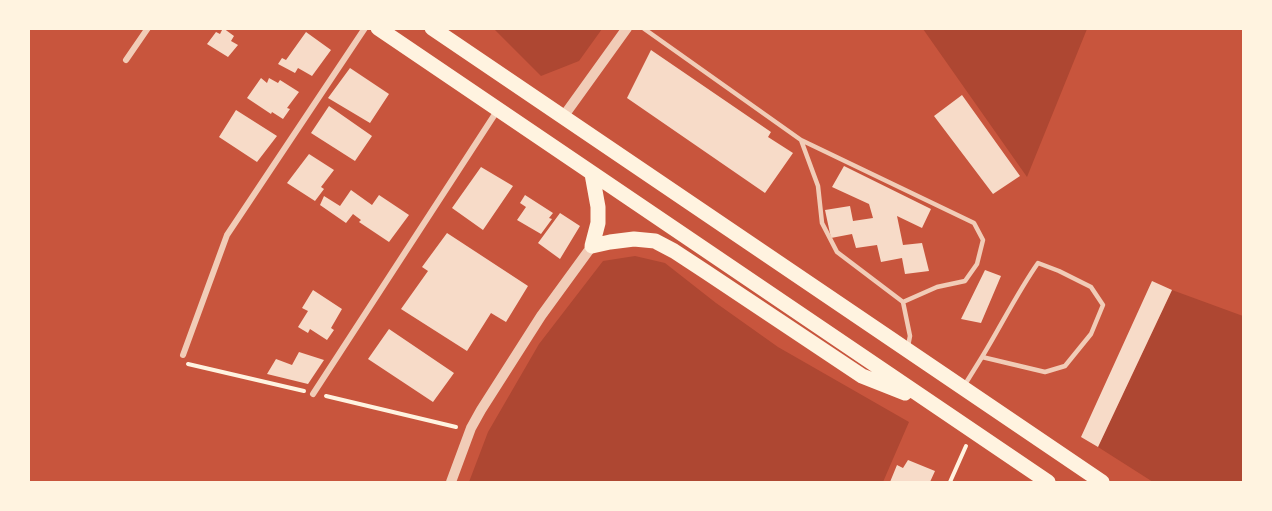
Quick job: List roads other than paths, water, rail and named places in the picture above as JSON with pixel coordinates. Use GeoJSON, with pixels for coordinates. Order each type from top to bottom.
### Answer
{"type":"FeatureCollection","features":[{"type":"Feature","properties":{"kind":"main road"},"geometry":{"type":"LineString","coordinates":[[378,28],[1048,483]]}},
{"type":"Feature","properties":{"kind":"main road"},"geometry":{"type":"LineString","coordinates":[[432,28],[1102,483]]}},
{"type":"Feature","properties":{"kind":"main road"},"geometry":{"type":"LineString","coordinates":[[592,174],[598,207],[598,223],[592,246],[634,239],[656,241],[862,376],[930,403]]}},
{"type":"Feature","properties":{"kind":"street"},"geometry":{"type":"LineString","coordinates":[[126,60],[148,28]]}},
{"type":"Feature","properties":{"kind":"street"},"geometry":{"type":"LineString","coordinates":[[183,355],[227,235],[365,28]]}},
{"type":"Feature","properties":{"kind":"street"},"geometry":{"type":"LineString","coordinates":[[563,117],[627,28]]}},
{"type":"Feature","properties":{"kind":"street"},"geometry":{"type":"LineString","coordinates":[[313,394],[498,110]]}},
{"type":"Feature","properties":{"kind":"street"},"geometry":{"type":"LineString","coordinates":[[451,483],[471,428],[481,410],[541,316],[592,246]]}},
{"type":"Feature","properties":{"kind":"lane"},"geometry":{"type":"LineString","coordinates":[[643,28],[801,140],[974,223],[983,240],[977,264],[965,281],[937,287],[903,302]]}},
{"type":"Feature","properties":{"kind":"lane"},"geometry":{"type":"LineString","coordinates":[[801,140],[818,186],[822,223],[837,252],[903,302],[910,336],[907,351]]}},
{"type":"Feature","properties":{"kind":"lane"},"geometry":{"type":"LineString","coordinates":[[963,388],[1038,263],[1091,287],[1103,304],[1091,334],[1065,366],[1045,372],[982,357]]}}]}
